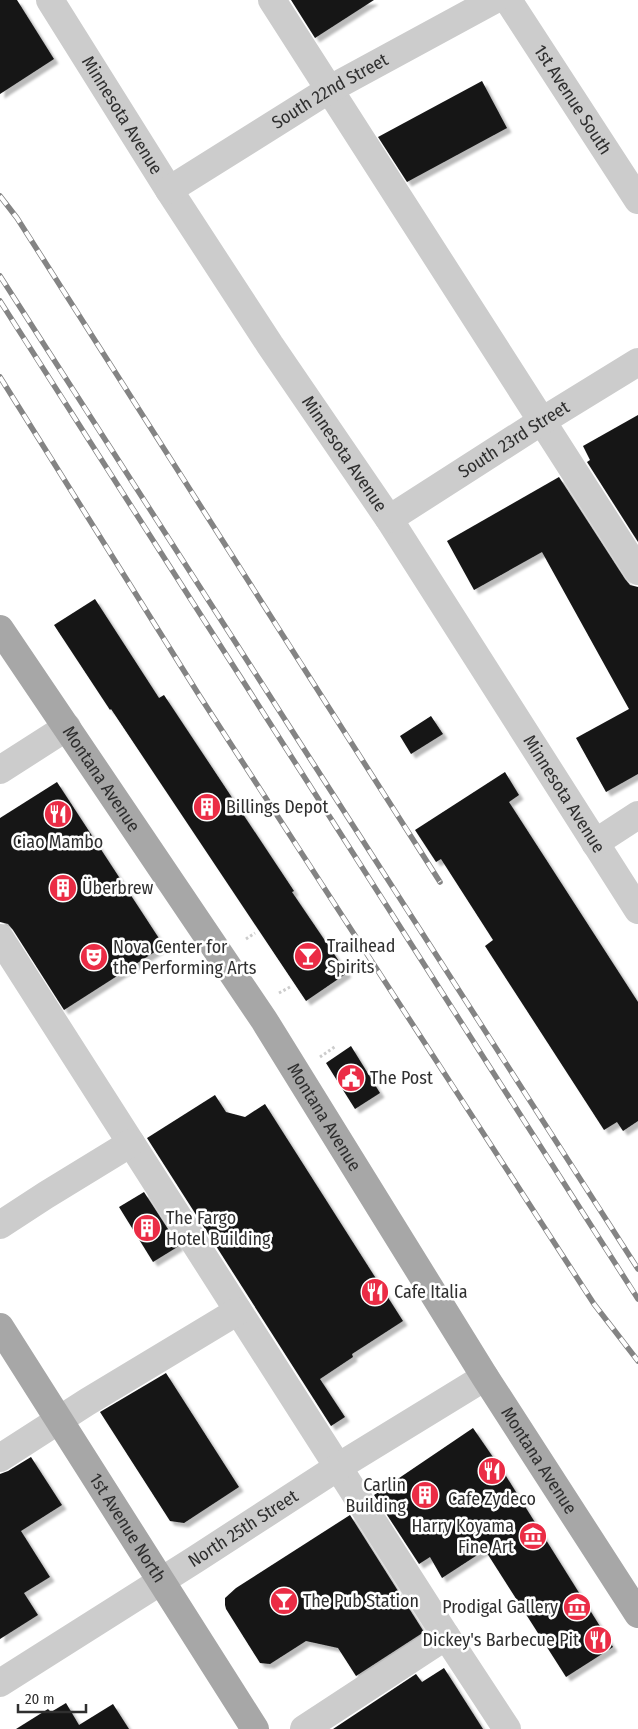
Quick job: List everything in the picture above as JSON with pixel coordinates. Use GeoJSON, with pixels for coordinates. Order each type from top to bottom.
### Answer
{"type":"FeatureCollection","features":[{"type":"Feature","properties":{"kind":"main road","name":"Montana Avenue"},"geometry":{"type":"LineString","coordinates":[[0,628],[264,1020],[485,1377],[638,1614]]}},
{"type":"Feature","properties":{"kind":"main road","name":"1st Avenue North"},"geometry":{"type":"LineString","coordinates":[[0,1327],[255,1729]]}},
{"type":"Feature","properties":{"kind":"street","name":"Minnesota Avenue"},"geometry":{"type":"LineString","coordinates":[[50,0],[169,190],[270,345],[389,519],[638,910]]}},
{"type":"Feature","properties":{"kind":"street"},"geometry":{"type":"LineString","coordinates":[[272,0],[638,571]]}},
{"type":"Feature","properties":{"kind":"street","name":"South 22nd Street"},"geometry":{"type":"LineString","coordinates":[[169,190],[330,89],[494,0]]}},
{"type":"Feature","properties":{"kind":"street","name":"1st Avenue South"},"geometry":{"type":"LineString","coordinates":[[508,0],[638,200]]}},
{"type":"Feature","properties":{"kind":"street","name":"South 23rd Street"},"geometry":{"type":"LineString","coordinates":[[389,519],[638,362]]}},
{"type":"Feature","properties":{"kind":"street"},"geometry":{"type":"LineString","coordinates":[[0,770],[67,727]]}},
{"type":"Feature","properties":{"kind":"street"},"geometry":{"type":"LineString","coordinates":[[596,843],[638,815]]}},
{"type":"Feature","properties":{"kind":"street"},"geometry":{"type":"LineString","coordinates":[[0,938],[507,1729]]}},
{"type":"Feature","properties":{"kind":"street"},"geometry":{"type":"LineString","coordinates":[[0,1225],[130,1143]]}},
{"type":"Feature","properties":{"kind":"street"},"geometry":{"type":"LineString","coordinates":[[0,1458],[58,1420],[238,1311]]}},
{"type":"Feature","properties":{"kind":"street","name":"North 25th Street"},"geometry":{"type":"LineString","coordinates":[[0,1683],[338,1467],[485,1377]]}},
{"type":"Feature","properties":{"kind":"street"},"geometry":{"type":"LineString","coordinates":[[304,1729],[446,1636]]}},
{"type":"Feature","properties":{"kind":"path"},"geometry":{"type":"LineString","coordinates":[[246,939],[255,933]]}},
{"type":"Feature","properties":{"kind":"path"},"geometry":{"type":"LineString","coordinates":[[279,994],[290,987]]}},
{"type":"Feature","properties":{"kind":"path"},"geometry":{"type":"LineString","coordinates":[[320,1057],[336,1046]]}},
{"type":"Feature","properties":{"kind":"building"},"geometry":{"type":"Polygon","coordinates":[[[0,0],[17,0],[54,59],[0,94],[0,0]]]}},
{"type":"Feature","properties":{"kind":"building"},"geometry":{"type":"Polygon","coordinates":[[[291,0],[374,0],[315,38],[291,0]]]}},
{"type":"Feature","properties":{"kind":"building"},"geometry":{"type":"Polygon","coordinates":[[[482,81],[507,128],[407,182],[378,137],[482,81]]]}},
{"type":"Feature","properties":{"kind":"building"},"geometry":{"type":"Polygon","coordinates":[[[638,415],[638,542],[587,462],[590,460],[583,446],[638,415]]]}},
{"type":"Feature","properties":{"kind":"building"},"geometry":{"type":"Polygon","coordinates":[[[559,477],[625,579],[630,585],[638,587],[638,774],[606,792],[576,738],[629,709],[542,552],[474,590],[447,541],[559,477]]]}},
{"type":"Feature","properties":{"kind":"building"},"geometry":{"type":"Polygon","coordinates":[[[95,599],[159,698],[164,695],[347,973],[306,1001],[54,625],[95,599]]]}},
{"type":"Feature","properties":{"kind":"building"},"geometry":{"type":"Polygon","coordinates":[[[431,716],[443,734],[411,754],[400,736],[431,716]]]}},
{"type":"Feature","properties":{"kind":"building"},"geometry":{"type":"Polygon","coordinates":[[[505,772],[519,795],[509,802],[638,1002],[638,1121],[623,1131],[617,1122],[604,1130],[485,946],[493,940],[441,859],[436,862],[415,830],[505,772]]]}},
{"type":"Feature","properties":{"kind":"building"},"geometry":{"type":"Polygon","coordinates":[[[57,782],[164,946],[64,1010],[13,930],[8,924],[0,922],[0,818],[57,782]]]}},
{"type":"Feature","properties":{"kind":"building"},"geometry":{"type":"Polygon","coordinates":[[[351,1046],[380,1093],[355,1109],[326,1063],[351,1046]]]}},
{"type":"Feature","properties":{"kind":"building"},"geometry":{"type":"Polygon","coordinates":[[[215,1095],[226,1112],[245,1117],[265,1104],[403,1321],[352,1354],[353,1357],[320,1379],[345,1417],[331,1426],[147,1138],[215,1095]]]}},
{"type":"Feature","properties":{"kind":"building","name":"The Fargo Hotel Building"},"geometry":{"type":"Polygon","coordinates":[[[144,1192],[179,1246],[153,1262],[119,1207],[144,1192]]]}},
{"type":"Feature","properties":{"kind":"building"},"geometry":{"type":"Polygon","coordinates":[[[166,1373],[239,1487],[184,1523],[170,1521],[100,1412],[166,1373]]]}},
{"type":"Feature","properties":{"kind":"building"},"geometry":{"type":"Polygon","coordinates":[[[473,1428],[506,1476],[613,1647],[566,1677],[485,1550],[442,1578],[430,1557],[419,1564],[374,1495],[473,1428]]]}},
{"type":"Feature","properties":{"kind":"building"},"geometry":{"type":"Polygon","coordinates":[[[31,1457],[62,1505],[21,1531],[50,1577],[24,1593],[38,1615],[0,1639],[0,1474],[31,1457]]]}},
{"type":"Feature","properties":{"kind":"building"},"geometry":{"type":"Polygon","coordinates":[[[350,1515],[424,1632],[356,1676],[338,1648],[306,1641],[270,1664],[260,1663],[226,1609],[225,1598],[236,1588],[350,1515]]]}},
{"type":"Feature","properties":{"kind":"building"},"geometry":{"type":"Polygon","coordinates":[[[444,1668],[483,1729],[333,1729],[416,1674],[422,1682],[444,1668]]]}},
{"type":"Feature","properties":{"kind":"building"},"geometry":{"type":"Polygon","coordinates":[[[66,1703],[79,1725],[113,1704],[129,1729],[16,1729],[48,1709],[51,1712],[66,1703]]]}},
{"type":"Feature","properties":{"kind":"railway"},"geometry":{"type":"LineString","coordinates":[[0,196],[17,218],[440,882]]}},
{"type":"Feature","properties":{"kind":"railway"},"geometry":{"type":"LineString","coordinates":[[0,276],[638,1269]]}},
{"type":"Feature","properties":{"kind":"railway"},"geometry":{"type":"LineString","coordinates":[[0,301],[638,1299]]}},
{"type":"Feature","properties":{"kind":"railway"},"geometry":{"type":"LineString","coordinates":[[0,377],[199,695],[594,1304],[638,1361]]}},
{"type":"Feature","properties":{"kind":"place","name":"Billings Depot"},"geometry":{"type":"Point","coordinates":[207,807]}},
{"type":"Feature","properties":{"kind":"place","name":"Ciao Mambo"},"geometry":{"type":"Point","coordinates":[58,814]}},
{"type":"Feature","properties":{"kind":"place","name":"Überbrew"},"geometry":{"type":"Point","coordinates":[63,888]}},
{"type":"Feature","properties":{"kind":"place","name":"Trailhead Spirits"},"geometry":{"type":"Point","coordinates":[308,956]}},
{"type":"Feature","properties":{"kind":"place","name":"Nova Center for the Performing Arts"},"geometry":{"type":"Point","coordinates":[94,957]}},
{"type":"Feature","properties":{"kind":"place","name":"The Post"},"geometry":{"type":"Point","coordinates":[351,1078]}},
{"type":"Feature","properties":{"kind":"place","name":"The Fargo Hotel Building"},"geometry":{"type":"Point","coordinates":[147,1228]}},
{"type":"Feature","properties":{"kind":"place","name":"Cafe Italia"},"geometry":{"type":"Point","coordinates":[375,1292]}},
{"type":"Feature","properties":{"kind":"place","name":"Cafe Zydeco"},"geometry":{"type":"Point","coordinates":[492,1471]}},
{"type":"Feature","properties":{"kind":"place","name":"Carlin Building"},"geometry":{"type":"Point","coordinates":[425,1495]}},
{"type":"Feature","properties":{"kind":"place","name":"Harry Koyama Fine Art"},"geometry":{"type":"Point","coordinates":[533,1536]}},
{"type":"Feature","properties":{"kind":"place","name":"The Pub Station"},"geometry":{"type":"Point","coordinates":[284,1601]}},
{"type":"Feature","properties":{"kind":"place","name":"Prodigal Gallery"},"geometry":{"type":"Point","coordinates":[577,1607]}},
{"type":"Feature","properties":{"kind":"place","name":"Dickey's Barbecue Pit"},"geometry":{"type":"Point","coordinates":[598,1640]}}]}
